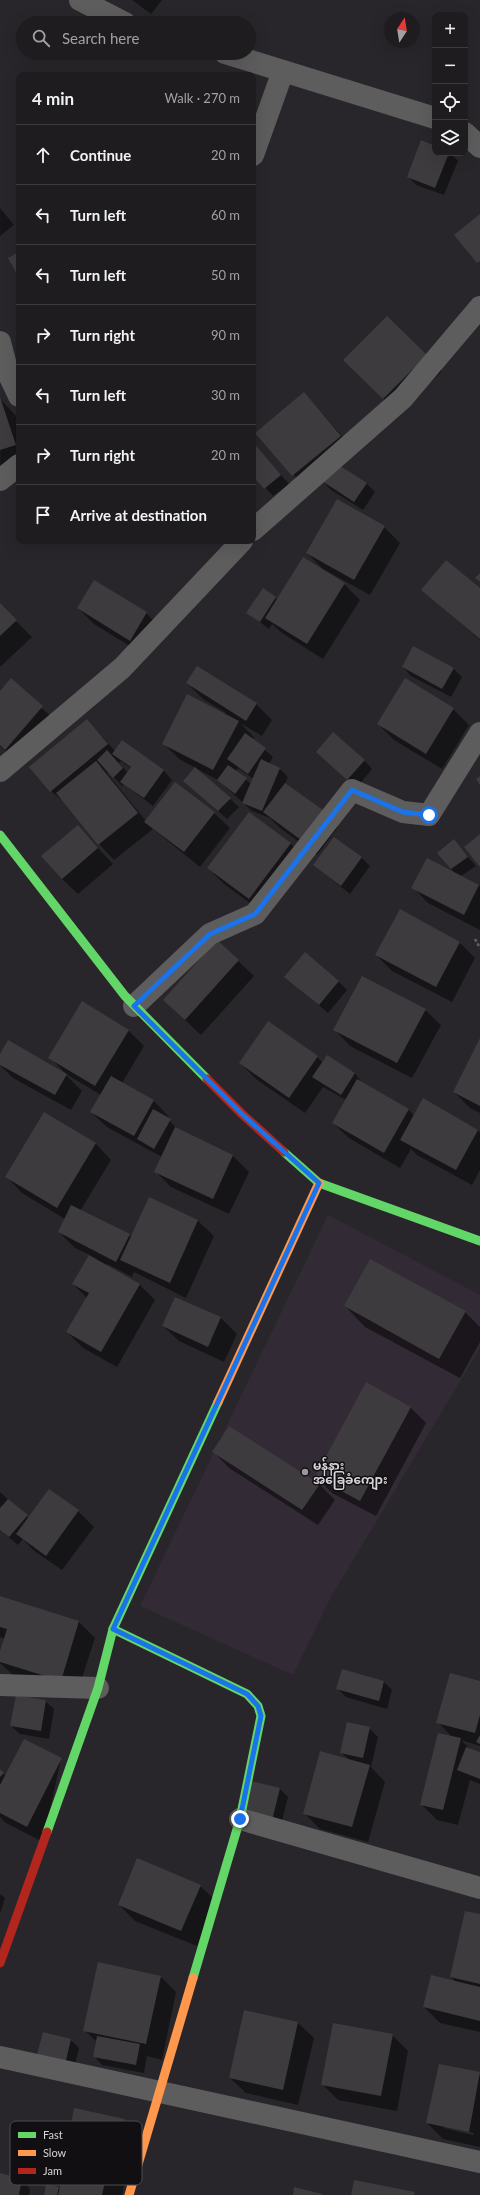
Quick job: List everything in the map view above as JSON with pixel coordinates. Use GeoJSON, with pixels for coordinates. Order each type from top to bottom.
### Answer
{"type":"FeatureCollection","features":[{"type":"Feature","properties":{"kind":"street"},"geometry":{"type":"LineString","coordinates":[[80,0],[111,16]]}},
{"type":"Feature","properties":{"kind":"street"},"geometry":{"type":"LineString","coordinates":[[249,60],[432,117]]}},
{"type":"Feature","properties":{"kind":"street"},"geometry":{"type":"LineString","coordinates":[[256,146],[283,70]]}},
{"type":"Feature","properties":{"kind":"street"},"geometry":{"type":"LineString","coordinates":[[468,136],[480,147]]}},
{"type":"Feature","properties":{"kind":"street"},"geometry":{"type":"LineString","coordinates":[[256,527],[403,398],[480,307]]}},
{"type":"Feature","properties":{"kind":"street"},"geometry":{"type":"LineString","coordinates":[[0,342],[8,373],[16,390]]}},
{"type":"Feature","properties":{"kind":"street"},"geometry":{"type":"LineString","coordinates":[[0,480],[16,467]]}},
{"type":"Feature","properties":{"kind":"street"},"geometry":{"type":"LineString","coordinates":[[0,771],[122,668],[239,544]]}},
{"type":"Feature","properties":{"kind":"street"},"geometry":{"type":"LineString","coordinates":[[134,1006],[210,934],[255,914],[352,790],[403,812],[429,815],[480,734]]}},
{"type":"Feature","properties":{"kind":"street"},"geometry":{"type":"LineString","coordinates":[[0,835],[134,1006],[242,1114],[319,1183],[480,1241]]}},
{"type":"Feature","properties":{"kind":"street"},"geometry":{"type":"LineString","coordinates":[[0,1963],[98,1688],[113,1629],[319,1183]]}},
{"type":"Feature","properties":{"kind":"street"},"geometry":{"type":"LineString","coordinates":[[113,1629],[247,1694],[258,1706],[261,1716],[240,1819],[142,2150]]}},
{"type":"Feature","properties":{"kind":"street"},"geometry":{"type":"LineString","coordinates":[[0,1685],[98,1688]]}},
{"type":"Feature","properties":{"kind":"street"},"geometry":{"type":"LineString","coordinates":[[240,1819],[480,1888]]}},
{"type":"Feature","properties":{"kind":"street"},"geometry":{"type":"LineString","coordinates":[[0,2057],[159,2090],[480,2162]]}},
{"type":"Feature","properties":{"kind":"street"},"geometry":{"type":"LineString","coordinates":[[129,2195],[132,2185]]}},
{"type":"Feature","properties":{"kind":"path"},"geometry":{"type":"LineString","coordinates":[[475,939],[480,948]]}},
{"type":"Feature","properties":{"kind":"shaded area","name":"မန်နား အခြေခံကျေား"},"geometry":{"type":"Polygon","coordinates":[[[328,1215],[480,1295],[480,1348],[331,1597],[293,1675],[140,1606],[328,1215]]]}},
{"type":"Feature","properties":{"kind":"building"},"geometry":{"type":"Polygon","coordinates":[[[421,140],[432,145],[432,156],[448,156],[435,188],[407,177],[421,140]]]}},
{"type":"Feature","properties":{"kind":"building"},"geometry":{"type":"Polygon","coordinates":[[[480,214],[480,261],[477,263],[454,235],[480,214]]]}},
{"type":"Feature","properties":{"kind":"building"},"geometry":{"type":"Polygon","coordinates":[[[16,254],[16,273],[8,258],[16,254]]]}},
{"type":"Feature","properties":{"kind":"building"},"geometry":{"type":"Polygon","coordinates":[[[387,316],[427,355],[383,399],[343,360],[387,316]]]}},
{"type":"Feature","properties":{"kind":"building"},"geometry":{"type":"Polygon","coordinates":[[[304,392],[341,436],[292,476],[256,434],[256,432],[304,392]]]}},
{"type":"Feature","properties":{"kind":"building"},"geometry":{"type":"Polygon","coordinates":[[[0,397],[16,445],[0,450],[0,397]]]}},
{"type":"Feature","properties":{"kind":"building"},"geometry":{"type":"Polygon","coordinates":[[[256,446],[281,475],[264,489],[256,480],[256,446]]]}},
{"type":"Feature","properties":{"kind":"building"},"geometry":{"type":"Polygon","coordinates":[[[334,462],[367,483],[354,502],[322,481],[334,462]]]}},
{"type":"Feature","properties":{"kind":"building"},"geometry":{"type":"Polygon","coordinates":[[[337,499],[385,526],[354,580],[306,553],[337,499]]]}},
{"type":"Feature","properties":{"kind":"building"},"geometry":{"type":"Polygon","coordinates":[[[303,557],[345,583],[307,644],[265,618],[303,557]]]}},
{"type":"Feature","properties":{"kind":"building"},"geometry":{"type":"Polygon","coordinates":[[[446,560],[480,588],[480,639],[421,590],[446,560]]]}},
{"type":"Feature","properties":{"kind":"building"},"geometry":{"type":"Polygon","coordinates":[[[480,573],[480,582],[475,578],[480,573]]]}},
{"type":"Feature","properties":{"kind":"building"},"geometry":{"type":"Polygon","coordinates":[[[94,580],[147,612],[130,641],[77,608],[94,580]]]}},
{"type":"Feature","properties":{"kind":"building"},"geometry":{"type":"Polygon","coordinates":[[[263,588],[276,597],[260,622],[246,613],[263,588]]]}},
{"type":"Feature","properties":{"kind":"building"},"geometry":{"type":"Polygon","coordinates":[[[0,603],[17,620],[0,636],[0,603]]]}},
{"type":"Feature","properties":{"kind":"building"},"geometry":{"type":"Polygon","coordinates":[[[413,646],[454,668],[442,689],[402,667],[413,646]]]}},
{"type":"Feature","properties":{"kind":"building"},"geometry":{"type":"Polygon","coordinates":[[[197,666],[257,703],[246,721],[186,683],[197,666]]]}},
{"type":"Feature","properties":{"kind":"building"},"geometry":{"type":"Polygon","coordinates":[[[11,678],[43,706],[5,750],[0,745],[0,691],[11,678]]]}},
{"type":"Feature","properties":{"kind":"building"},"geometry":{"type":"Polygon","coordinates":[[[405,678],[454,708],[426,754],[377,724],[405,678]]]}},
{"type":"Feature","properties":{"kind":"building"},"geometry":{"type":"Polygon","coordinates":[[[187,694],[239,721],[213,770],[162,744],[187,694]]]}},
{"type":"Feature","properties":{"kind":"building"},"geometry":{"type":"Polygon","coordinates":[[[87,719],[108,744],[50,792],[29,767],[87,719]]]}},
{"type":"Feature","properties":{"kind":"building"},"geometry":{"type":"Polygon","coordinates":[[[333,732],[365,760],[347,780],[316,752],[333,732]]]}},
{"type":"Feature","properties":{"kind":"building"},"geometry":{"type":"Polygon","coordinates":[[[245,733],[266,748],[248,774],[227,759],[245,733]]]}},
{"type":"Feature","properties":{"kind":"building"},"geometry":{"type":"Polygon","coordinates":[[[122,740],[164,770],[144,798],[120,782],[131,767],[112,754],[122,740]]]}},
{"type":"Feature","properties":{"kind":"building"},"geometry":{"type":"Polygon","coordinates":[[[107,750],[123,768],[113,778],[97,760],[107,750]]]}},
{"type":"Feature","properties":{"kind":"building"},"geometry":{"type":"Polygon","coordinates":[[[261,759],[280,768],[262,811],[242,803],[261,759]]]}},
{"type":"Feature","properties":{"kind":"building"},"geometry":{"type":"Polygon","coordinates":[[[96,761],[138,813],[98,845],[56,793],[96,761]]]}},
{"type":"Feature","properties":{"kind":"building"},"geometry":{"type":"Polygon","coordinates":[[[228,765],[247,778],[235,794],[217,780],[228,765]]]}},
{"type":"Feature","properties":{"kind":"building"},"geometry":{"type":"Polygon","coordinates":[[[195,767],[231,798],[218,811],[183,781],[195,767]]]}},
{"type":"Feature","properties":{"kind":"building"},"geometry":{"type":"Polygon","coordinates":[[[480,776],[480,785],[476,779],[480,776]]]}},
{"type":"Feature","properties":{"kind":"building"},"geometry":{"type":"Polygon","coordinates":[[[175,782],[215,812],[184,852],[144,822],[175,782]]]}},
{"type":"Feature","properties":{"kind":"building"},"geometry":{"type":"Polygon","coordinates":[[[285,783],[323,810],[301,840],[263,812],[285,783]]]}},
{"type":"Feature","properties":{"kind":"building"},"geometry":{"type":"Polygon","coordinates":[[[249,812],[291,843],[249,899],[207,868],[249,812]]]}},
{"type":"Feature","properties":{"kind":"building"},"geometry":{"type":"Polygon","coordinates":[[[78,825],[98,848],[62,879],[41,856],[78,825]]]}},
{"type":"Feature","properties":{"kind":"building"},"geometry":{"type":"Polygon","coordinates":[[[480,834],[480,867],[464,847],[480,834]]]}},
{"type":"Feature","properties":{"kind":"building"},"geometry":{"type":"Polygon","coordinates":[[[334,837],[362,857],[341,886],[313,865],[334,837]]]}},
{"type":"Feature","properties":{"kind":"building"},"geometry":{"type":"Polygon","coordinates":[[[454,839],[468,857],[451,869],[437,853],[454,839]]]}},
{"type":"Feature","properties":{"kind":"building"},"geometry":{"type":"Polygon","coordinates":[[[427,858],[479,885],[464,915],[411,888],[427,858]]]}},
{"type":"Feature","properties":{"kind":"building"},"geometry":{"type":"Polygon","coordinates":[[[400,909],[460,942],[436,987],[375,955],[400,909]]]}},
{"type":"Feature","properties":{"kind":"building"},"geometry":{"type":"Polygon","coordinates":[[[217,940],[239,960],[185,1020],[163,1000],[217,940]]]}},
{"type":"Feature","properties":{"kind":"building"},"geometry":{"type":"Polygon","coordinates":[[[305,952],[339,981],[319,1005],[284,977],[305,952]]]}},
{"type":"Feature","properties":{"kind":"building"},"geometry":{"type":"Polygon","coordinates":[[[362,976],[426,1009],[397,1063],[333,1030],[362,976]]]}},
{"type":"Feature","properties":{"kind":"building"},"geometry":{"type":"Polygon","coordinates":[[[82,1001],[129,1030],[95,1086],[48,1058],[82,1001]]]}},
{"type":"Feature","properties":{"kind":"building"},"geometry":{"type":"Polygon","coordinates":[[[268,1021],[318,1056],[289,1098],[239,1063],[268,1021]]]}},
{"type":"Feature","properties":{"kind":"building"},"geometry":{"type":"Polygon","coordinates":[[[480,1038],[480,1106],[453,1092],[480,1038]]]}},
{"type":"Feature","properties":{"kind":"building"},"geometry":{"type":"Polygon","coordinates":[[[8,1040],[67,1074],[55,1095],[0,1065],[0,1054],[8,1040]]]}},
{"type":"Feature","properties":{"kind":"building"},"geometry":{"type":"Polygon","coordinates":[[[327,1055],[355,1073],[341,1095],[312,1077],[327,1055]]]}},
{"type":"Feature","properties":{"kind":"building"},"geometry":{"type":"Polygon","coordinates":[[[111,1076],[154,1100],[134,1136],[90,1112],[111,1076]]]}},
{"type":"Feature","properties":{"kind":"building"},"geometry":{"type":"Polygon","coordinates":[[[357,1079],[409,1109],[384,1153],[332,1123],[357,1079]]]}},
{"type":"Feature","properties":{"kind":"building"},"geometry":{"type":"Polygon","coordinates":[[[423,1098],[478,1130],[456,1170],[400,1140],[423,1098]]]}},
{"type":"Feature","properties":{"kind":"building"},"geometry":{"type":"Polygon","coordinates":[[[153,1109],[171,1119],[154,1149],[137,1139],[153,1109]]]}},
{"type":"Feature","properties":{"kind":"building"},"geometry":{"type":"Polygon","coordinates":[[[44,1112],[96,1143],[57,1208],[5,1177],[44,1112]]]}},
{"type":"Feature","properties":{"kind":"building"},"geometry":{"type":"Polygon","coordinates":[[[175,1127],[233,1155],[213,1199],[154,1172],[175,1127]]]}},
{"type":"Feature","properties":{"kind":"building"},"geometry":{"type":"Polygon","coordinates":[[[149,1197],[198,1220],[170,1283],[120,1260],[149,1197]]]}},
{"type":"Feature","properties":{"kind":"building"},"geometry":{"type":"Polygon","coordinates":[[[71,1205],[130,1234],[116,1262],[58,1232],[71,1205]]]}},
{"type":"Feature","properties":{"kind":"building"},"geometry":{"type":"Polygon","coordinates":[[[89,1255],[140,1284],[101,1352],[66,1332],[89,1293],[72,1284],[89,1255]]]}},
{"type":"Feature","properties":{"kind":"building"},"geometry":{"type":"Polygon","coordinates":[[[370,1259],[466,1311],[439,1359],[344,1306],[370,1259]]]}},
{"type":"Feature","properties":{"kind":"building"},"geometry":{"type":"Polygon","coordinates":[[[175,1297],[221,1317],[208,1347],[162,1326],[175,1297]]]}},
{"type":"Feature","properties":{"kind":"building"},"geometry":{"type":"Polygon","coordinates":[[[366,1382],[411,1407],[360,1501],[315,1477],[366,1382]]]}},
{"type":"Feature","properties":{"kind":"building"},"geometry":{"type":"Polygon","coordinates":[[[229,1426],[320,1484],[302,1510],[212,1452],[229,1426]]]}},
{"type":"Feature","properties":{"kind":"building"},"geometry":{"type":"Polygon","coordinates":[[[49,1489],[79,1510],[46,1556],[16,1534],[49,1489]]]}},
{"type":"Feature","properties":{"kind":"building"},"geometry":{"type":"Polygon","coordinates":[[[8,1499],[28,1515],[9,1537],[0,1530],[0,1508],[8,1499]]]}},
{"type":"Feature","properties":{"kind":"building"},"geometry":{"type":"Polygon","coordinates":[[[0,1596],[79,1621],[61,1681],[0,1662],[0,1651],[7,1629],[0,1627],[0,1596]]]}},
{"type":"Feature","properties":{"kind":"building"},"geometry":{"type":"Polygon","coordinates":[[[342,1669],[384,1681],[379,1701],[336,1689],[342,1669]]]}},
{"type":"Feature","properties":{"kind":"building"},"geometry":{"type":"Polygon","coordinates":[[[450,1673],[480,1681],[480,1715],[475,1733],[436,1723],[450,1673]]]}},
{"type":"Feature","properties":{"kind":"building"},"geometry":{"type":"Polygon","coordinates":[[[16,1695],[46,1700],[41,1731],[10,1726],[16,1695]]]}},
{"type":"Feature","properties":{"kind":"building"},"geometry":{"type":"Polygon","coordinates":[[[347,1722],[370,1727],[363,1758],[340,1753],[347,1722]]]}},
{"type":"Feature","properties":{"kind":"building"},"geometry":{"type":"Polygon","coordinates":[[[438,1733],[461,1738],[443,1810],[420,1805],[438,1733]]]}},
{"type":"Feature","properties":{"kind":"building"},"geometry":{"type":"Polygon","coordinates":[[[480,1735],[480,1744],[476,1742],[480,1735]]]}},
{"type":"Feature","properties":{"kind":"building"},"geometry":{"type":"Polygon","coordinates":[[[24,1739],[62,1758],[27,1827],[0,1813],[0,1785],[24,1739]]]}},
{"type":"Feature","properties":{"kind":"building"},"geometry":{"type":"Polygon","coordinates":[[[466,1747],[480,1752],[480,1779],[457,1770],[466,1747]]]}},
{"type":"Feature","properties":{"kind":"building"},"geometry":{"type":"Polygon","coordinates":[[[320,1751],[370,1765],[352,1827],[303,1814],[320,1751]]]}},
{"type":"Feature","properties":{"kind":"building"},"geometry":{"type":"Polygon","coordinates":[[[0,1769],[4,1773],[0,1777],[0,1769]]]}},
{"type":"Feature","properties":{"kind":"building"},"geometry":{"type":"Polygon","coordinates":[[[251,1781],[280,1788],[271,1825],[242,1819],[251,1781]]]}},
{"type":"Feature","properties":{"kind":"building"},"geometry":{"type":"Polygon","coordinates":[[[137,1858],[201,1885],[181,1931],[118,1905],[137,1858]]]}},
{"type":"Feature","properties":{"kind":"building"},"geometry":{"type":"Polygon","coordinates":[[[465,1911],[480,1914],[480,1984],[450,1977],[465,1911]]]}},
{"type":"Feature","properties":{"kind":"building"},"geometry":{"type":"Polygon","coordinates":[[[98,1962],[161,1976],[146,2044],[83,2031],[98,1962]]]}},
{"type":"Feature","properties":{"kind":"building"},"geometry":{"type":"Polygon","coordinates":[[[431,1975],[480,1987],[480,2021],[423,2007],[431,1975]]]}},
{"type":"Feature","properties":{"kind":"building"},"geometry":{"type":"Polygon","coordinates":[[[244,2010],[298,2022],[283,2090],[229,2078],[244,2010]]]}},
{"type":"Feature","properties":{"kind":"building"},"geometry":{"type":"Polygon","coordinates":[[[333,2023],[393,2034],[381,2096],[321,2085],[333,2023]]]}},
{"type":"Feature","properties":{"kind":"building"},"geometry":{"type":"Polygon","coordinates":[[[43,2032],[71,2039],[64,2069],[35,2062],[43,2032]]]}},
{"type":"Feature","properties":{"kind":"building"},"geometry":{"type":"Polygon","coordinates":[[[97,2036],[140,2044],[136,2065],[93,2057],[97,2036]]]}},
{"type":"Feature","properties":{"kind":"building"},"geometry":{"type":"Polygon","coordinates":[[[439,2064],[480,2072],[469,2132],[426,2123],[439,2064]]]}},
{"type":"Feature","properties":{"kind":"building"},"geometry":{"type":"Polygon","coordinates":[[[74,2108],[125,2119],[125,2121],[72,2121],[74,2108]]]}},
{"type":"Feature","properties":{"kind":"building"},"geometry":{"type":"Polygon","coordinates":[[[0,2173],[10,2176],[10,2185],[21,2185],[19,2195],[0,2195],[0,2173]]]}},
{"type":"Feature","properties":{"kind":"building"},"geometry":{"type":"Polygon","coordinates":[[[354,2180],[415,2192],[414,2195],[351,2195],[354,2180]]]}},
{"type":"Feature","properties":{"kind":"building"},"geometry":{"type":"Polygon","coordinates":[[[46,2185],[59,2187],[57,2195],[44,2195],[46,2185]]]}},
{"type":"Feature","properties":{"kind":"building"},"geometry":{"type":"Polygon","coordinates":[[[60,2185],[104,2185],[102,2195],[58,2195],[60,2185]]]}},
{"type":"Feature","properties":{"kind":"building"},"geometry":{"type":"Polygon","coordinates":[[[294,2187],[322,2194],[322,2195],[293,2195],[294,2187]]]}},
{"type":"Feature","properties":{"kind":"traffic: fast"},"geometry":{"type":"LineString","coordinates":[[0,835],[125,996],[207,1079]]}},
{"type":"Feature","properties":{"kind":"traffic: fast"},"geometry":{"type":"LineString","coordinates":[[284,1152],[319,1183],[480,1241]]}},
{"type":"Feature","properties":{"kind":"traffic: fast"},"geometry":{"type":"LineString","coordinates":[[47,1832],[98,1688],[113,1629],[218,1402]]}},
{"type":"Feature","properties":{"kind":"traffic: fast"},"geometry":{"type":"LineString","coordinates":[[113,1629],[247,1694],[258,1706],[261,1716],[240,1819],[193,1978]]}},
{"type":"Feature","properties":{"kind":"traffic: slow"},"geometry":{"type":"LineString","coordinates":[[218,1402],[319,1183]]}},
{"type":"Feature","properties":{"kind":"traffic: slow"},"geometry":{"type":"LineString","coordinates":[[142,2151],[193,1978]]}},
{"type":"Feature","properties":{"kind":"traffic: slow"},"geometry":{"type":"LineString","coordinates":[[129,2195],[132,2185]]}},
{"type":"Feature","properties":{"kind":"traffic: jam"},"geometry":{"type":"LineString","coordinates":[[207,1079],[242,1114],[284,1152]]}},
{"type":"Feature","properties":{"kind":"traffic: jam"},"geometry":{"type":"LineString","coordinates":[[0,1963],[47,1832]]}},
{"type":"Feature","properties":{"kind":"place","name":"မန်နား အခြေခံကျေား"},"geometry":{"type":"Point","coordinates":[305,1472]}},
{"type":"Feature","properties":{"kind":"route"},"geometry":{"type":"LineString","coordinates":[[240,1819],[261,1716],[258,1706],[247,1694],[113,1629],[319,1183],[242,1114],[134,1006],[210,934],[255,914],[352,790],[403,812],[429,815]]}}]}
